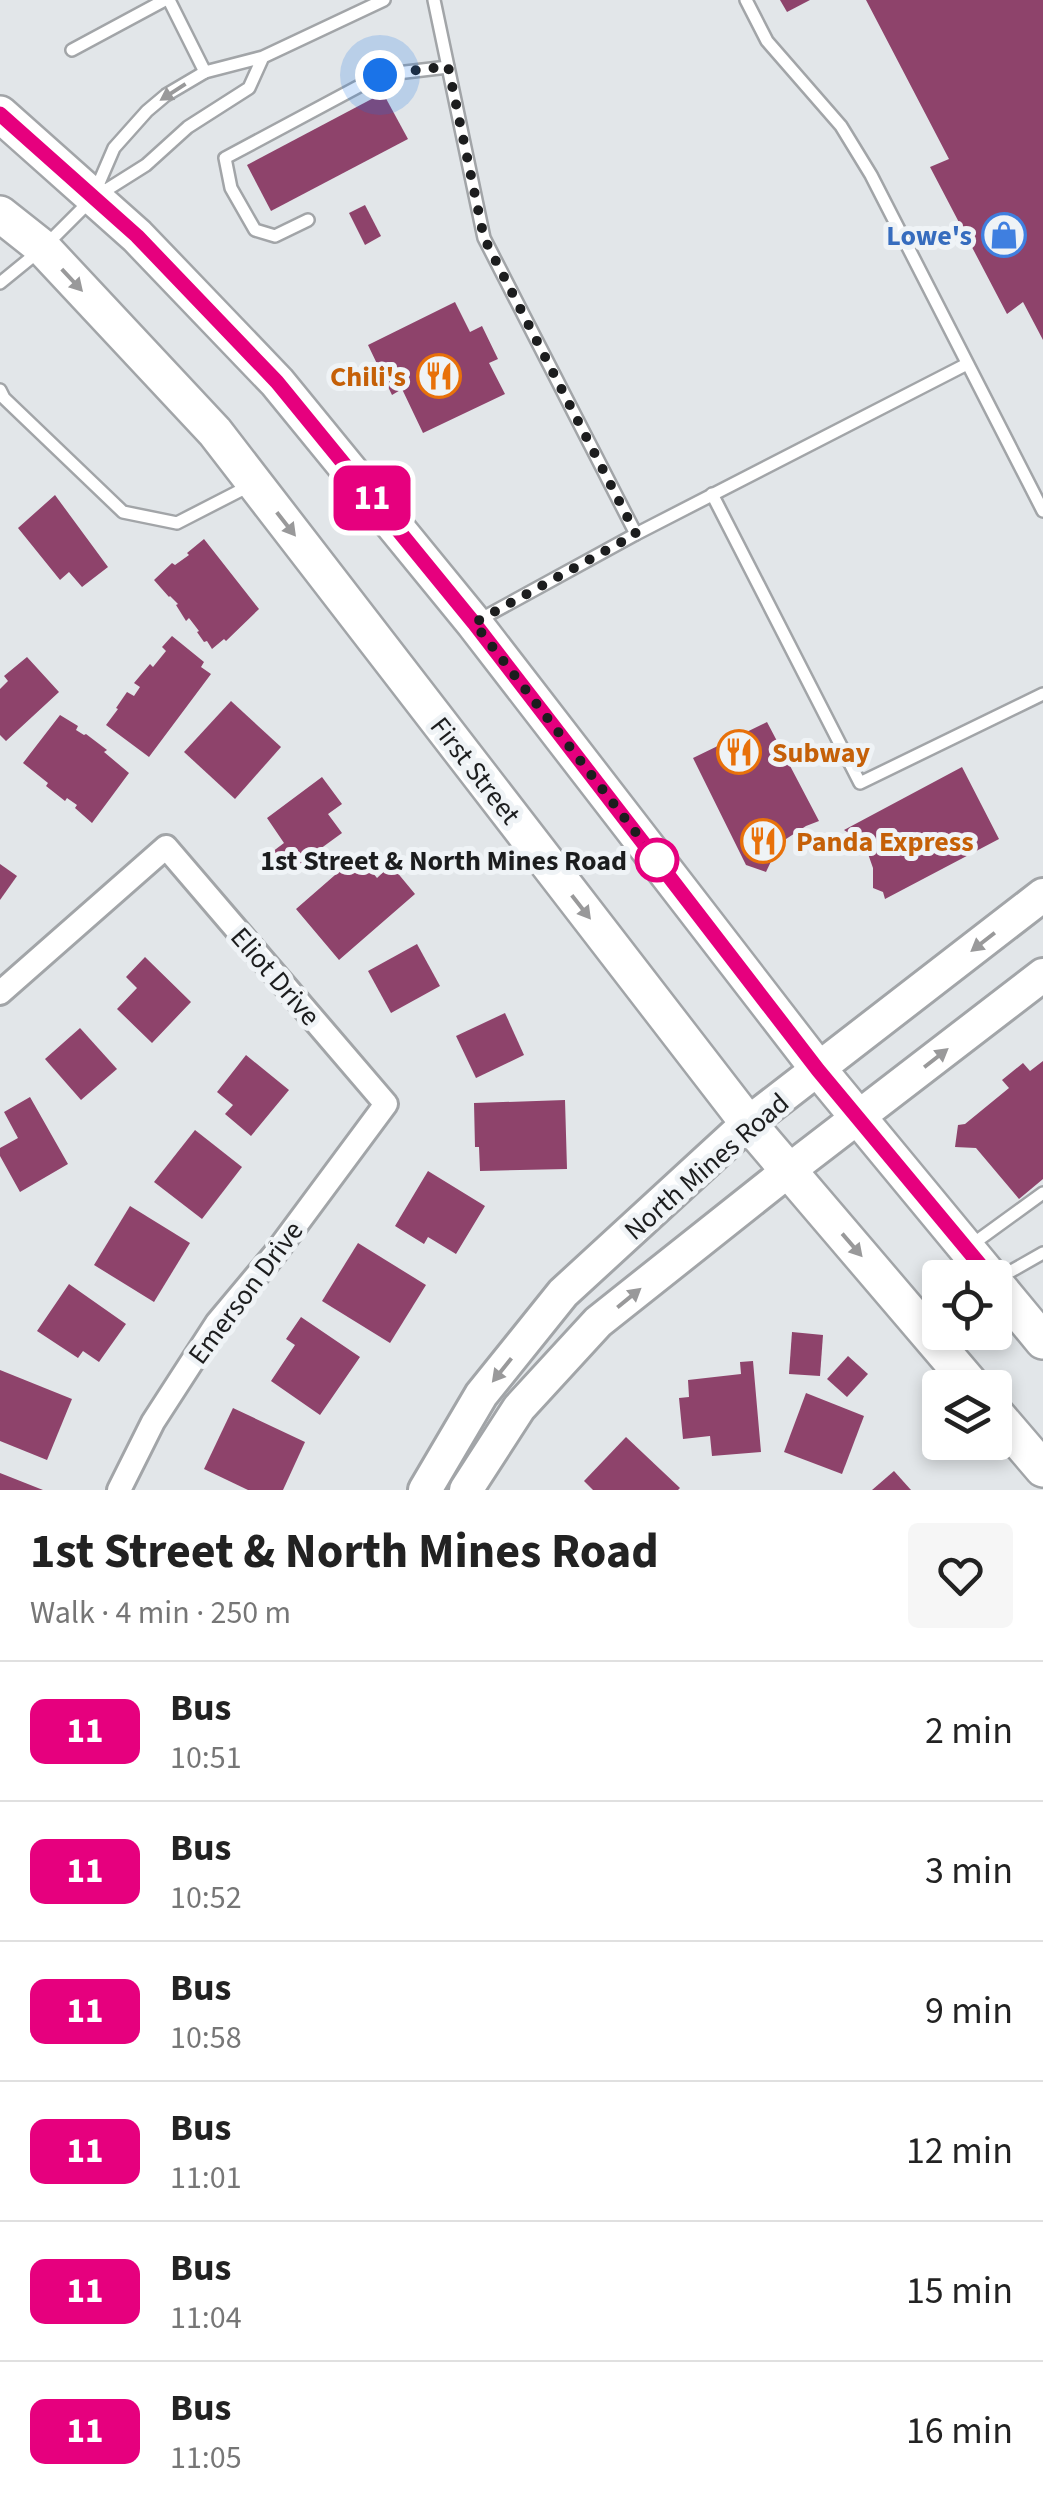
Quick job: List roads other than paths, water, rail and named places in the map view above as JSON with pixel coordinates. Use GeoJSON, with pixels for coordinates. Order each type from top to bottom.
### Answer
{"type":"FeatureCollection","features":[{"type":"Feature","properties":{"kind":"main road"},"geometry":{"type":"LineString","coordinates":[[0,114],[137,236],[277,382],[474,623],[818,1070],[976,1260]]}},
{"type":"Feature","properties":{"kind":"main road","name":"First Street"},"geometry":{"type":"LineString","coordinates":[[0,214],[43,248],[215,432],[748,1123],[959,1370]]}},
{"type":"Feature","properties":{"kind":"main road","name":"North Mines Road"},"geometry":{"type":"LineString","coordinates":[[425,1490],[481,1395],[563,1293],[748,1123],[1043,896]]}},
{"type":"Feature","properties":{"kind":"main road","name":"North Mines Road"},"geometry":{"type":"LineString","coordinates":[[466,1490],[519,1408],[598,1322],[1043,975]]}},
{"type":"Feature","properties":{"kind":"main road"},"geometry":{"type":"LineString","coordinates":[[1012,1302],[1043,1341]]}},
{"type":"Feature","properties":{"kind":"main road"},"geometry":{"type":"LineString","coordinates":[[1012,1432],[1043,1468]]}},
{"type":"Feature","properties":{"kind":"street","name":"Eliot Drive"},"geometry":{"type":"LineString","coordinates":[[0,993],[166,848],[386,1104]]}},
{"type":"Feature","properties":{"kind":"street","name":"Emerson Drive"},"geometry":{"type":"LineString","coordinates":[[119,1490],[153,1422],[217,1323],[386,1104]]}},
{"type":"Feature","properties":{"kind":"lane"},"geometry":{"type":"LineString","coordinates":[[72,50],[167,0],[205,72]]}},
{"type":"Feature","properties":{"kind":"lane"},"geometry":{"type":"LineString","coordinates":[[92,198],[114,148],[166,95],[205,72],[263,57],[384,0]]}},
{"type":"Feature","properties":{"kind":"lane"},"geometry":{"type":"LineString","coordinates":[[434,0],[484,238],[636,534]]}},
{"type":"Feature","properties":{"kind":"lane"},"geometry":{"type":"LineString","coordinates":[[746,0],[767,41],[841,126],[871,176],[1043,511]]}},
{"type":"Feature","properties":{"kind":"lane"},"geometry":{"type":"LineString","coordinates":[[0,283],[43,248],[92,198],[146,166],[188,127],[249,88],[263,57]]}},
{"type":"Feature","properties":{"kind":"lane"},"geometry":{"type":"LineString","coordinates":[[308,220],[275,236],[256,230],[231,188],[225,158],[380,75],[448,66]]}},
{"type":"Feature","properties":{"kind":"lane"},"geometry":{"type":"LineString","coordinates":[[474,623],[636,534],[966,364]]}},
{"type":"Feature","properties":{"kind":"lane"},"geometry":{"type":"LineString","coordinates":[[0,390],[123,512],[176,523],[255,483]]}},
{"type":"Feature","properties":{"kind":"lane"},"geometry":{"type":"LineString","coordinates":[[712,494],[860,784],[1043,694]]}},
{"type":"Feature","properties":{"kind":"lane"},"geometry":{"type":"LineString","coordinates":[[966,1248],[1043,1192]]}},
{"type":"Feature","properties":{"kind":"lane"},"geometry":{"type":"LineString","coordinates":[[1012,1270],[1043,1253]]}},
{"type":"Feature","properties":{"kind":"place","name":"Lowe's"},"geometry":{"type":"Point","coordinates":[1004,235]}},
{"type":"Feature","properties":{"kind":"place","name":"Chili's"},"geometry":{"type":"Point","coordinates":[439,376]}},
{"type":"Feature","properties":{"kind":"place","name":"Subway"},"geometry":{"type":"Point","coordinates":[739,752]}},
{"type":"Feature","properties":{"kind":"place","name":"Panda Express"},"geometry":{"type":"Point","coordinates":[763,841]}},
{"type":"Feature","properties":{"kind":"place","name":"1st Street & North Mines Road"},"geometry":{"type":"Point","coordinates":[657,860]}}]}
